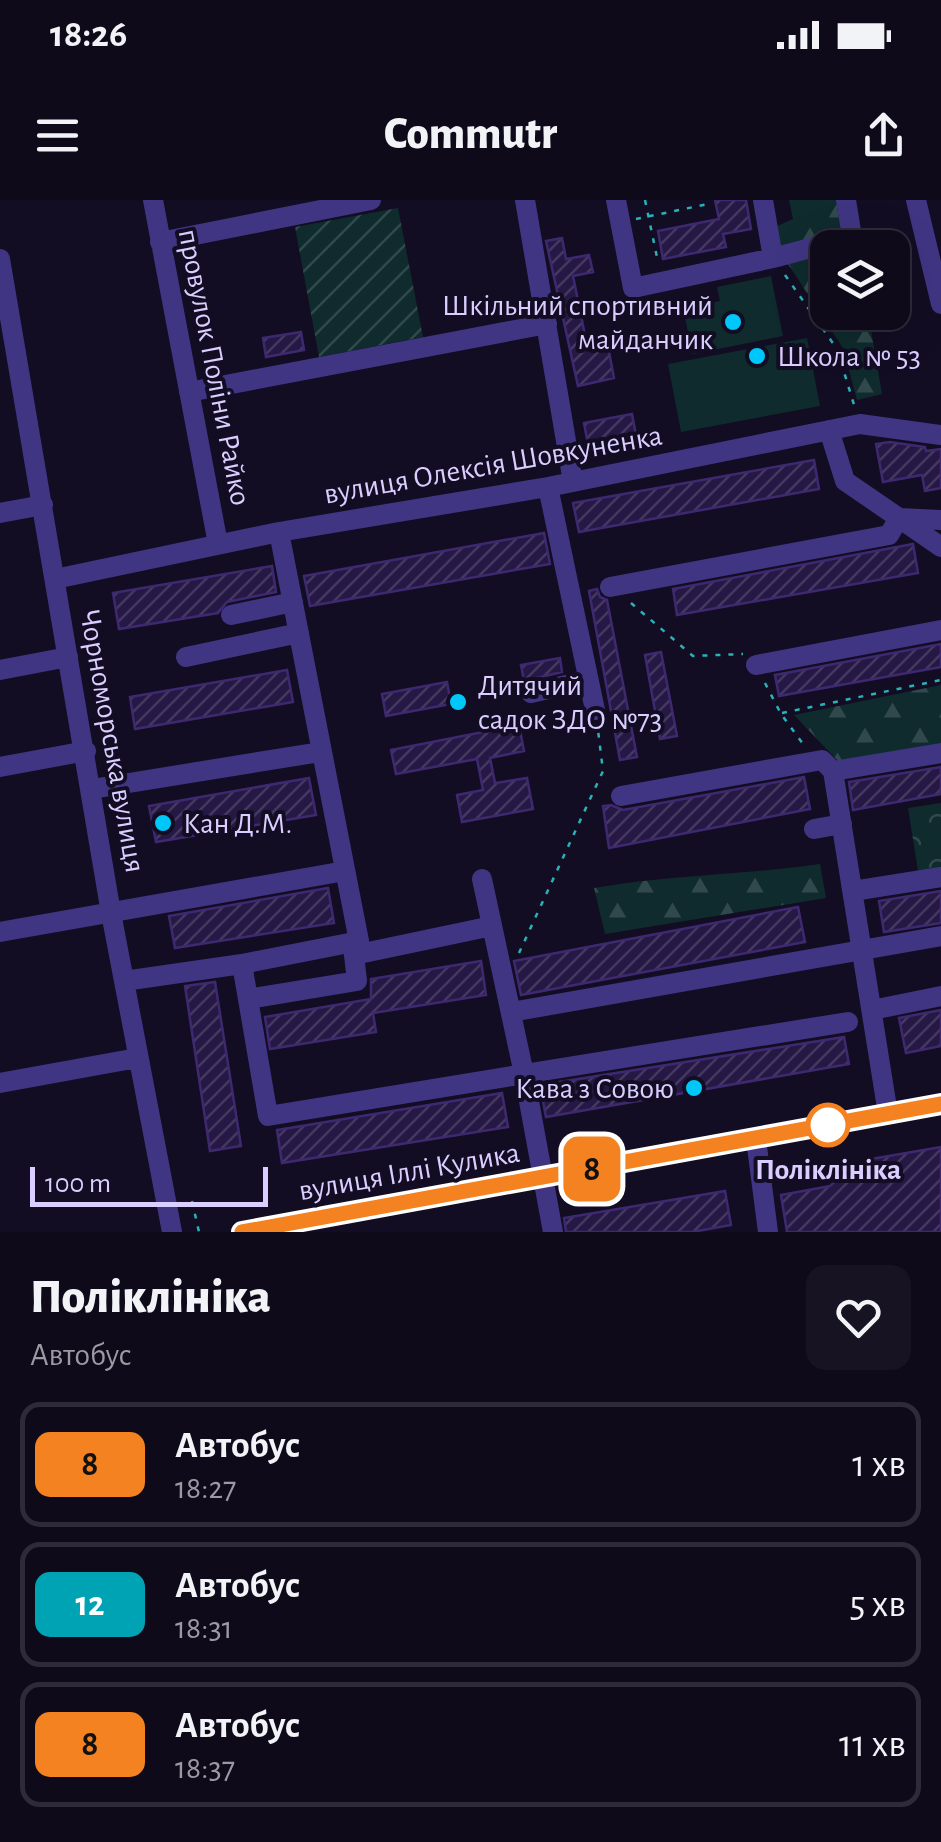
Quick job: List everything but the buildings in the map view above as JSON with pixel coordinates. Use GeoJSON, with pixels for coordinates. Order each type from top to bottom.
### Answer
{"type":"FeatureCollection","features":[{"type":"Feature","properties":{"kind":"street","name":"провулок Поліни Райко"},"geometry":{"type":"LineString","coordinates":[[152,200],[218,544]]}},
{"type":"Feature","properties":{"kind":"street"},"geometry":{"type":"LineString","coordinates":[[160,242],[371,200]]}},
{"type":"Feature","properties":{"kind":"street"},"geometry":{"type":"LineString","coordinates":[[525,200],[573,482]]}},
{"type":"Feature","properties":{"kind":"street"},"geometry":{"type":"LineString","coordinates":[[616,200],[633,288],[852,237],[846,200]]}},
{"type":"Feature","properties":{"kind":"street"},"geometry":{"type":"LineString","coordinates":[[763,200],[774,258]]}},
{"type":"Feature","properties":{"kind":"street"},"geometry":{"type":"LineString","coordinates":[[916,200],[941,304]]}},
{"type":"Feature","properties":{"kind":"street","name":"Чорноморська вулиця"},"geometry":{"type":"LineString","coordinates":[[0,259],[9,360],[43,506],[111,913],[172,1232]]}},
{"type":"Feature","properties":{"kind":"street"},"geometry":{"type":"LineString","coordinates":[[189,392],[547,324]]}},
{"type":"Feature","properties":{"kind":"street","name":"вулиця Олексія Шовкуненка"},"geometry":{"type":"LineString","coordinates":[[56,579],[279,532],[548,487],[860,424],[941,435]]}},
{"type":"Feature","properties":{"kind":"street"},"geometry":{"type":"LineString","coordinates":[[829,430],[845,481],[941,547]]}},
{"type":"Feature","properties":{"kind":"street"},"geometry":{"type":"LineString","coordinates":[[548,487],[595,710]]}},
{"type":"Feature","properties":{"kind":"street"},"geometry":{"type":"LineString","coordinates":[[0,513],[43,506]]}},
{"type":"Feature","properties":{"kind":"street"},"geometry":{"type":"LineString","coordinates":[[900,518],[941,520]]}},
{"type":"Feature","properties":{"kind":"street"},"geometry":{"type":"LineString","coordinates":[[610,587],[889,535],[900,518]]}},
{"type":"Feature","properties":{"kind":"street"},"geometry":{"type":"LineString","coordinates":[[124,981],[242,964],[359,941],[279,532]]}},
{"type":"Feature","properties":{"kind":"street"},"geometry":{"type":"LineString","coordinates":[[232,615],[293,602]]}},
{"type":"Feature","properties":{"kind":"street"},"geometry":{"type":"LineString","coordinates":[[756,665],[941,630]]}},
{"type":"Feature","properties":{"kind":"street"},"geometry":{"type":"LineString","coordinates":[[186,657],[299,633]]}},
{"type":"Feature","properties":{"kind":"street"},"geometry":{"type":"LineString","coordinates":[[0,670],[68,657]]}},
{"type":"Feature","properties":{"kind":"street"},"geometry":{"type":"LineString","coordinates":[[532,692],[588,680]]}},
{"type":"Feature","properties":{"kind":"street"},"geometry":{"type":"LineString","coordinates":[[0,767],[86,751]]}},
{"type":"Feature","properties":{"kind":"street"},"geometry":{"type":"LineString","coordinates":[[92,789],[320,752]]}},
{"type":"Feature","properties":{"kind":"street"},"geometry":{"type":"LineString","coordinates":[[621,796],[770,763],[824,766],[941,753]]}},
{"type":"Feature","properties":{"kind":"street"},"geometry":{"type":"LineString","coordinates":[[824,766],[842,824],[888,1114]]}},
{"type":"Feature","properties":{"kind":"street"},"geometry":{"type":"LineString","coordinates":[[814,829],[842,824]]}},
{"type":"Feature","properties":{"kind":"street"},"geometry":{"type":"LineString","coordinates":[[0,932],[345,872]]}},
{"type":"Feature","properties":{"kind":"street"},"geometry":{"type":"LineString","coordinates":[[852,891],[941,877]]}},
{"type":"Feature","properties":{"kind":"street"},"geometry":{"type":"LineString","coordinates":[[482,879],[553,1232]]}},
{"type":"Feature","properties":{"kind":"street"},"geometry":{"type":"LineString","coordinates":[[248,999],[358,981],[354,955],[492,926]]}},
{"type":"Feature","properties":{"kind":"street"},"geometry":{"type":"LineString","coordinates":[[510,1012],[941,936]]}},
{"type":"Feature","properties":{"kind":"street"},"geometry":{"type":"LineString","coordinates":[[242,964],[268,1116],[848,1022]]}},
{"type":"Feature","properties":{"kind":"street"},"geometry":{"type":"LineString","coordinates":[[872,1010],[941,996]]}},
{"type":"Feature","properties":{"kind":"street"},"geometry":{"type":"LineString","coordinates":[[0,1083],[137,1058]]}},
{"type":"Feature","properties":{"kind":"street","name":"вулиця Іллі Кулика"},"geometry":{"type":"LineString","coordinates":[[242,1232],[941,1104]]}},
{"type":"Feature","properties":{"kind":"street"},"geometry":{"type":"LineString","coordinates":[[756,1138],[768,1232]]}},
{"type":"Feature","properties":{"kind":"path"},"geometry":{"type":"LineString","coordinates":[[646,200],[658,264]]}},
{"type":"Feature","properties":{"kind":"path"},"geometry":{"type":"LineString","coordinates":[[648,216],[708,204]]}},
{"type":"Feature","properties":{"kind":"path"},"geometry":{"type":"LineString","coordinates":[[910,234],[922,232]]}},
{"type":"Feature","properties":{"kind":"path"},"geometry":{"type":"LineString","coordinates":[[774,258],[837,349],[860,424]]}},
{"type":"Feature","properties":{"kind":"path"},"geometry":{"type":"LineString","coordinates":[[610,587],[693,656],[746,654],[756,665],[781,714],[824,766]]}},
{"type":"Feature","properties":{"kind":"path"},"geometry":{"type":"LineString","coordinates":[[781,714],[941,680]]}},
{"type":"Feature","properties":{"kind":"path"},"geometry":{"type":"LineString","coordinates":[[500,963],[518,953],[603,771],[595,710]]}},
{"type":"Feature","properties":{"kind":"path"},"geometry":{"type":"LineString","coordinates":[[192,1202],[198,1232]]}},
{"type":"Feature","properties":{"kind":"green space"},"geometry":{"type":"Polygon","coordinates":[[[789,200],[836,200],[841,230],[810,230],[810,240],[776,250],[775,227],[793,219],[789,200]]]}},
{"type":"Feature","properties":{"kind":"green space"},"geometry":{"type":"Polygon","coordinates":[[[398,208],[423,337],[319,357],[295,227],[398,208]]]}},
{"type":"Feature","properties":{"kind":"green space"},"geometry":{"type":"Polygon","coordinates":[[[810,255],[810,298],[786,261],[810,255]]]}},
{"type":"Feature","properties":{"kind":"green space","name":"Шкільний спортивний майданчик"},"geometry":{"type":"Polygon","coordinates":[[[771,276],[783,336],[693,354],[683,309],[720,301],[717,287],[771,276]]]}},
{"type":"Feature","properties":{"kind":"green space"},"geometry":{"type":"Polygon","coordinates":[[[831,330],[871,330],[882,394],[857,400],[843,348],[831,330]]]}},
{"type":"Feature","properties":{"kind":"green space"},"geometry":{"type":"Polygon","coordinates":[[[807,338],[820,406],[681,432],[668,364],[807,338]]]}},
{"type":"Feature","properties":{"kind":"green space"},"geometry":{"type":"Polygon","coordinates":[[[941,685],[941,747],[840,763],[794,715],[941,685]]]}},
{"type":"Feature","properties":{"kind":"green space"},"geometry":{"type":"Polygon","coordinates":[[[941,803],[941,874],[919,877],[908,808],[941,803]]]}},
{"type":"Feature","properties":{"kind":"green space"},"geometry":{"type":"Polygon","coordinates":[[[820,864],[826,898],[605,934],[594,888],[650,880],[820,864]]]}},
{"type":"Feature","properties":{"kind":"bus line","name":"8"},"geometry":{"type":"LineString","coordinates":[[242,1232],[941,1104]]}},
{"type":"Feature","properties":{"kind":"place","name":"Шкільний спортивний майданчик"},"geometry":{"type":"Point","coordinates":[733,322]}},
{"type":"Feature","properties":{"kind":"place","name":"Школа № 53"},"geometry":{"type":"Point","coordinates":[757,356]}},
{"type":"Feature","properties":{"kind":"place","name":"Дитячий садок ЗДО №73"},"geometry":{"type":"Point","coordinates":[458,702]}},
{"type":"Feature","properties":{"kind":"place","name":"Кан Д.М."},"geometry":{"type":"Point","coordinates":[163,823]}},
{"type":"Feature","properties":{"kind":"place","name":"Кава з Совою"},"geometry":{"type":"Point","coordinates":[694,1088]}},
{"type":"Feature","properties":{"kind":"place","name":"Поліклініка"},"geometry":{"type":"Point","coordinates":[828,1125]}}]}
